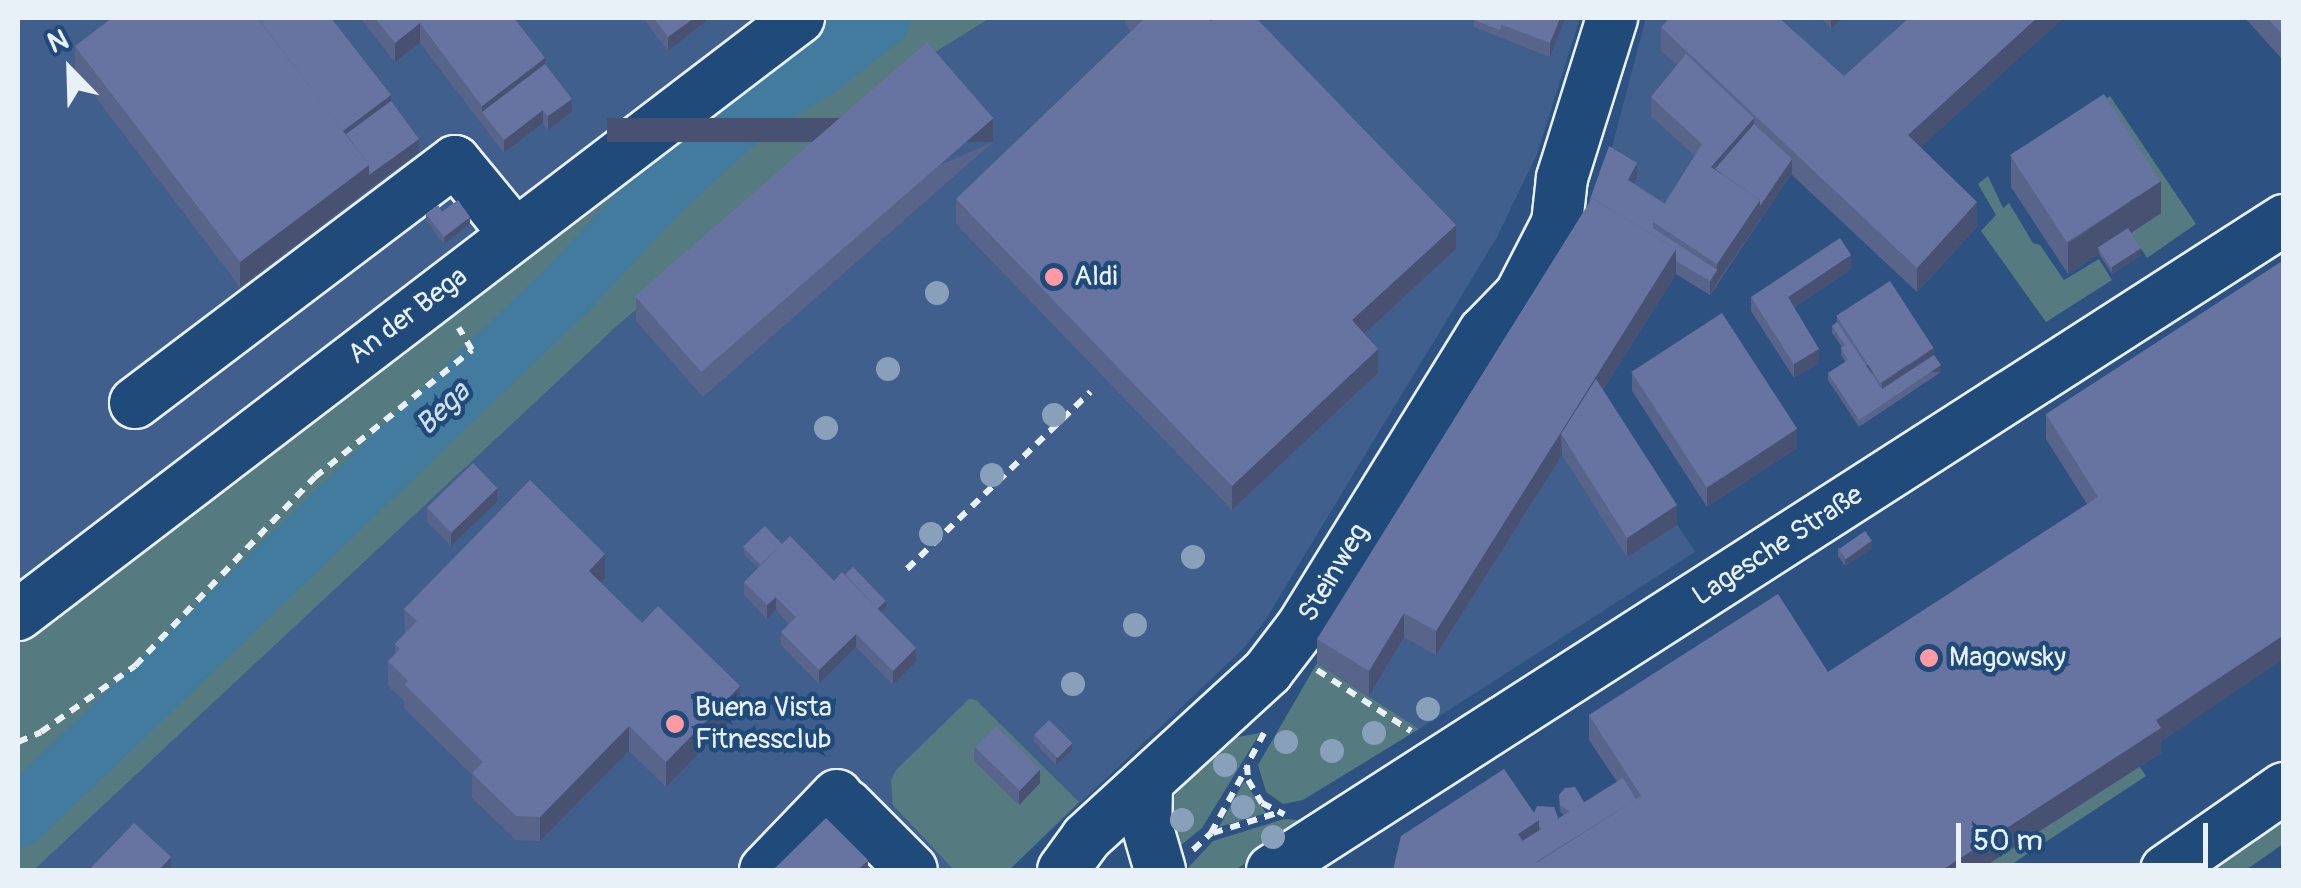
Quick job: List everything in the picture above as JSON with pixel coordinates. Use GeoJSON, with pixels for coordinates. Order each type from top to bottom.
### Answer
{"type":"FeatureCollection","features":[{"type":"Feature","properties":{"kind":"street","name":"An der Bega"},"geometry":{"type":"LineString","coordinates":[[18,615],[799,18]]}},
{"type":"Feature","properties":{"kind":"street","name":"Steinweg"},"geometry":{"type":"LineString","coordinates":[[1063,870],[1086,838],[1247,692],[1301,628],[1484,332],[1489,303],[1522,236],[1562,178],[1612,18]]}},
{"type":"Feature","properties":{"kind":"street"},"geometry":{"type":"LineString","coordinates":[[136,403],[455,161],[516,234]]}},
{"type":"Feature","properties":{"kind":"street","name":"Lagesche Straße"},"geometry":{"type":"LineString","coordinates":[[1272,870],[2284,220]]}},
{"type":"Feature","properties":{"kind":"street"},"geometry":{"type":"LineString","coordinates":[[1148,783],[1146,822],[1160,870]]}},
{"type":"Feature","properties":{"kind":"street"},"geometry":{"type":"LineString","coordinates":[[2166,870],[2284,788]]}},
{"type":"Feature","properties":{"kind":"street"},"geometry":{"type":"LineString","coordinates":[[765,870],[842,800],[912,870]]}},
{"type":"Feature","properties":{"kind":"street"},"geometry":{"type":"LineString","coordinates":[[1090,870],[1106,819]]}},
{"type":"Feature","properties":{"kind":"path"},"geometry":{"type":"LineString","coordinates":[[18,742],[41,732],[135,666],[316,477],[472,350]]}},
{"type":"Feature","properties":{"kind":"path"},"geometry":{"type":"LineString","coordinates":[[907,569],[1090,392]]}},
{"type":"Feature","properties":{"kind":"path"},"geometry":{"type":"LineString","coordinates":[[1307,664],[1415,734]]}},
{"type":"Feature","properties":{"kind":"path"},"geometry":{"type":"LineString","coordinates":[[1267,728],[1212,833],[1290,809]]}},
{"type":"Feature","properties":{"kind":"path"},"geometry":{"type":"LineString","coordinates":[[1247,766],[1255,795],[1277,813]]}},
{"type":"Feature","properties":{"kind":"shaded area"},"geometry":{"type":"Polygon","coordinates":[[[18,18],[772,18],[18,606],[18,18]]]}},
{"type":"Feature","properties":{"kind":"shaded area"},"geometry":{"type":"Polygon","coordinates":[[[990,18],[1580,18],[1537,154],[1497,237],[1264,622],[1243,649],[1009,870],[34,870],[617,326],[923,60],[990,18]]]}},
{"type":"Feature","properties":{"kind":"shaded area"},"geometry":{"type":"Polygon","coordinates":[[[1646,18],[1950,18],[1792,173],[1710,295],[1676,274],[1596,398],[1695,552],[1419,729],[1317,663],[1592,223],[1646,18]]]}},
{"type":"Feature","properties":{"kind":"green space"},"geometry":{"type":"Polygon","coordinates":[[[816,18],[990,18],[923,60],[617,326],[34,870],[18,870],[18,633],[816,18]]]}},
{"type":"Feature","properties":{"kind":"green space"},"geometry":{"type":"Polygon","coordinates":[[[2110,96],[2196,224],[2147,258],[2131,233],[2161,213],[2054,131],[2110,96]]]}},
{"type":"Feature","properties":{"kind":"green space"},"geometry":{"type":"Polygon","coordinates":[[[1988,176],[2003,208],[2009,203],[2033,243],[2040,245],[2064,280],[2099,259],[2112,280],[2046,322],[1981,231],[1996,215],[1978,184],[1988,176]]]}},
{"type":"Feature","properties":{"kind":"green space"},"geometry":{"type":"Polygon","coordinates":[[[1317,663],[1419,729],[1303,800],[1283,804],[1266,792],[1258,765],[1317,663]]]}},
{"type":"Feature","properties":{"kind":"green space"},"geometry":{"type":"Polygon","coordinates":[[[969,699],[976,700],[1079,802],[1009,870],[954,870],[893,805],[891,780],[896,770],[969,699]]]}},
{"type":"Feature","properties":{"kind":"green space"},"geometry":{"type":"Polygon","coordinates":[[[1260,733],[1202,828],[1169,855],[1166,823],[1173,798],[1232,738],[1260,733]]]}},
{"type":"Feature","properties":{"kind":"green space"},"geometry":{"type":"Polygon","coordinates":[[[2139,766],[2146,776],[2003,870],[1979,870],[2139,766]]]}},
{"type":"Feature","properties":{"kind":"green space"},"geometry":{"type":"Polygon","coordinates":[[[1244,781],[1266,813],[1219,827],[1244,781]]]}},
{"type":"Feature","properties":{"kind":"green space"},"geometry":{"type":"Polygon","coordinates":[[[2283,818],[2283,844],[2246,870],[2208,870],[2283,818]]]}},
{"type":"Feature","properties":{"kind":"green space"},"geometry":{"type":"Polygon","coordinates":[[[1284,819],[1311,821],[1235,870],[1186,870],[1213,841],[1284,819]]]}},
{"type":"Feature","properties":{"kind":"building"},"geometry":{"type":"Polygon","coordinates":[[[112,18],[258,18],[369,165],[240,262],[75,46],[112,18]]]}},
{"type":"Feature","properties":{"kind":"building"},"geometry":{"type":"Polygon","coordinates":[[[258,18],[331,18],[391,95],[343,131],[258,18]]]}},
{"type":"Feature","properties":{"kind":"building"},"geometry":{"type":"Polygon","coordinates":[[[375,18],[514,18],[545,58],[482,106],[420,23],[395,43],[375,18]]]}},
{"type":"Feature","properties":{"kind":"building"},"geometry":{"type":"Polygon","coordinates":[[[654,18],[694,18],[668,37],[654,18]]]}},
{"type":"Feature","properties":{"kind":"building"},"geometry":{"type":"Polygon","coordinates":[[[1142,18],[1256,18],[1456,225],[1352,320],[1378,349],[1232,486],[956,199],[1142,18]]]}},
{"type":"Feature","properties":{"kind":"building"},"geometry":{"type":"Polygon","coordinates":[[[1475,18],[1503,18],[1500,30],[1475,18]]]}},
{"type":"Feature","properties":{"kind":"building"},"geometry":{"type":"Polygon","coordinates":[[[1503,18],[1560,18],[1550,43],[1500,24],[1503,18]]]}},
{"type":"Feature","properties":{"kind":"building"},"geometry":{"type":"Polygon","coordinates":[[[1670,18],[1779,18],[1844,76],[1909,18],[2037,18],[1908,135],[1977,202],[1917,268],[1661,27],[1670,18]]]}},
{"type":"Feature","properties":{"kind":"building"},"geometry":{"type":"Polygon","coordinates":[[[2267,18],[2284,18],[2284,33],[2282,34],[2267,18]]]}},
{"type":"Feature","properties":{"kind":"building"},"geometry":{"type":"Polygon","coordinates":[[[927,42],[993,118],[701,372],[635,296],[927,42]]]}},
{"type":"Feature","properties":{"kind":"building"},"geometry":{"type":"Polygon","coordinates":[[[1686,54],[1754,118],[1711,167],[1760,200],[1717,264],[1653,222],[1702,144],[1651,97],[1686,54]]]}},
{"type":"Feature","properties":{"kind":"building"},"geometry":{"type":"Polygon","coordinates":[[[545,64],[572,99],[548,116],[543,110],[504,140],[482,112],[545,64]]]}},
{"type":"Feature","properties":{"kind":"building"},"geometry":{"type":"Polygon","coordinates":[[[2104,94],[2161,181],[2067,242],[2010,155],[2104,94]]]}},
{"type":"Feature","properties":{"kind":"building"},"geometry":{"type":"Polygon","coordinates":[[[391,101],[419,139],[369,175],[369,165],[346,134],[391,101]]]}},
{"type":"Feature","properties":{"kind":"building"},"geometry":{"type":"Polygon","coordinates":[[[1754,124],[1792,159],[1760,206],[1760,200],[1715,169],[1754,124]]]}},
{"type":"Feature","properties":{"kind":"building"},"geometry":{"type":"Polygon","coordinates":[[[1609,146],[1637,163],[1628,180],[1665,204],[1653,228],[1717,270],[1710,281],[1676,261],[1676,249],[1592,198],[1589,202],[1609,146]]]}},
{"type":"Feature","properties":{"kind":"building"},"geometry":{"type":"Polygon","coordinates":[[[1592,198],[1676,249],[1436,631],[1404,613],[1369,671],[1317,639],[1592,198]]]}},
{"type":"Feature","properties":{"kind":"building"},"geometry":{"type":"Polygon","coordinates":[[[458,200],[470,217],[444,237],[426,214],[438,205],[442,212],[458,200]]]}},
{"type":"Feature","properties":{"kind":"building"},"geometry":{"type":"Polygon","coordinates":[[[2128,228],[2141,248],[2111,268],[2098,248],[2128,228]]]}},
{"type":"Feature","properties":{"kind":"building"},"geometry":{"type":"Polygon","coordinates":[[[1840,238],[1851,255],[1788,297],[1819,349],[1794,364],[1751,297],[1840,238]]]}},
{"type":"Feature","properties":{"kind":"building"},"geometry":{"type":"Polygon","coordinates":[[[2284,260],[2284,635],[2156,720],[2161,728],[1942,870],[1393,870],[1401,836],[1504,769],[1539,820],[1518,834],[1537,863],[1641,796],[1589,715],[1778,594],[1828,672],[2098,497],[2046,414],[2284,260]]]}},
{"type":"Feature","properties":{"kind":"building"},"geometry":{"type":"Polygon","coordinates":[[[1890,281],[1934,348],[1880,383],[1836,316],[1890,281]]]}},
{"type":"Feature","properties":{"kind":"building"},"geometry":{"type":"Polygon","coordinates":[[[1722,313],[1797,429],[1707,488],[1631,372],[1722,313]]]}},
{"type":"Feature","properties":{"kind":"building"},"geometry":{"type":"Polygon","coordinates":[[[1837,322],[1882,389],[1934,355],[1941,365],[1859,420],[1828,373],[1848,360],[1841,348],[1845,345],[1832,326],[1837,322]]]}},
{"type":"Feature","properties":{"kind":"building"},"geometry":{"type":"Polygon","coordinates":[[[1596,379],[1677,505],[1627,538],[1561,434],[1596,379]]]}},
{"type":"Feature","properties":{"kind":"building"},"geometry":{"type":"Polygon","coordinates":[[[473,463],[497,488],[451,533],[427,507],[473,463]]]}},
{"type":"Feature","properties":{"kind":"building"},"geometry":{"type":"Polygon","coordinates":[[[530,480],[605,554],[589,571],[642,623],[658,606],[740,686],[666,762],[629,726],[540,817],[516,816],[472,773],[483,762],[404,684],[408,681],[388,661],[400,649],[395,644],[417,621],[404,609],[530,480]]]}},
{"type":"Feature","properties":{"kind":"building"},"geometry":{"type":"Polygon","coordinates":[[[765,526],[782,544],[760,565],[743,546],[765,526]]]}},
{"type":"Feature","properties":{"kind":"building"},"geometry":{"type":"Polygon","coordinates":[[[1865,531],[1872,541],[1846,559],[1839,549],[1865,531]]]}},
{"type":"Feature","properties":{"kind":"building"},"geometry":{"type":"Polygon","coordinates":[[[790,536],[834,581],[842,572],[916,648],[893,671],[856,634],[819,670],[781,632],[796,617],[776,597],[767,605],[744,582],[790,536]]]}},
{"type":"Feature","properties":{"kind":"building"},"geometry":{"type":"Polygon","coordinates":[[[853,567],[886,601],[878,608],[845,575],[853,567]]]}},
{"type":"Feature","properties":{"kind":"building"},"geometry":{"type":"Polygon","coordinates":[[[1049,720],[1072,743],[1057,758],[1034,735],[1049,720]]]}},
{"type":"Feature","properties":{"kind":"building"},"geometry":{"type":"Polygon","coordinates":[[[996,726],[1041,769],[1020,791],[975,748],[996,726]]]}},
{"type":"Feature","properties":{"kind":"building"},"geometry":{"type":"Polygon","coordinates":[[[1623,778],[1636,799],[1535,862],[1522,841],[1623,778]]]}},
{"type":"Feature","properties":{"kind":"building"},"geometry":{"type":"Polygon","coordinates":[[[1575,787],[1584,802],[1570,812],[1560,805],[1559,795],[1565,788],[1575,787]]]}},
{"type":"Feature","properties":{"kind":"building"},"geometry":{"type":"Polygon","coordinates":[[[1537,806],[1554,807],[1556,821],[1543,829],[1539,826],[1534,813],[1537,806]]]}},
{"type":"Feature","properties":{"kind":"building"},"geometry":{"type":"Polygon","coordinates":[[[826,818],[868,860],[858,870],[773,870],[826,818]]]}},
{"type":"Feature","properties":{"kind":"building"},"geometry":{"type":"Polygon","coordinates":[[[134,823],[171,857],[159,870],[89,870],[134,823]]]}},
{"type":"Feature","properties":{"kind":"waterway","name":"Bega"},"geometry":{"type":"LineString","coordinates":[[18,818],[568,289],[661,190],[744,114],[821,65],[881,18]]}},
{"type":"Feature","properties":{"kind":"place","name":"Aldi"},"geometry":{"type":"Point","coordinates":[1054,277]}},
{"type":"Feature","properties":{"kind":"place","name":"Magowsky"},"geometry":{"type":"Point","coordinates":[1929,658]}},
{"type":"Feature","properties":{"kind":"place","name":"Buena Vista Fitnessclub"},"geometry":{"type":"Point","coordinates":[675,724]}}]}
